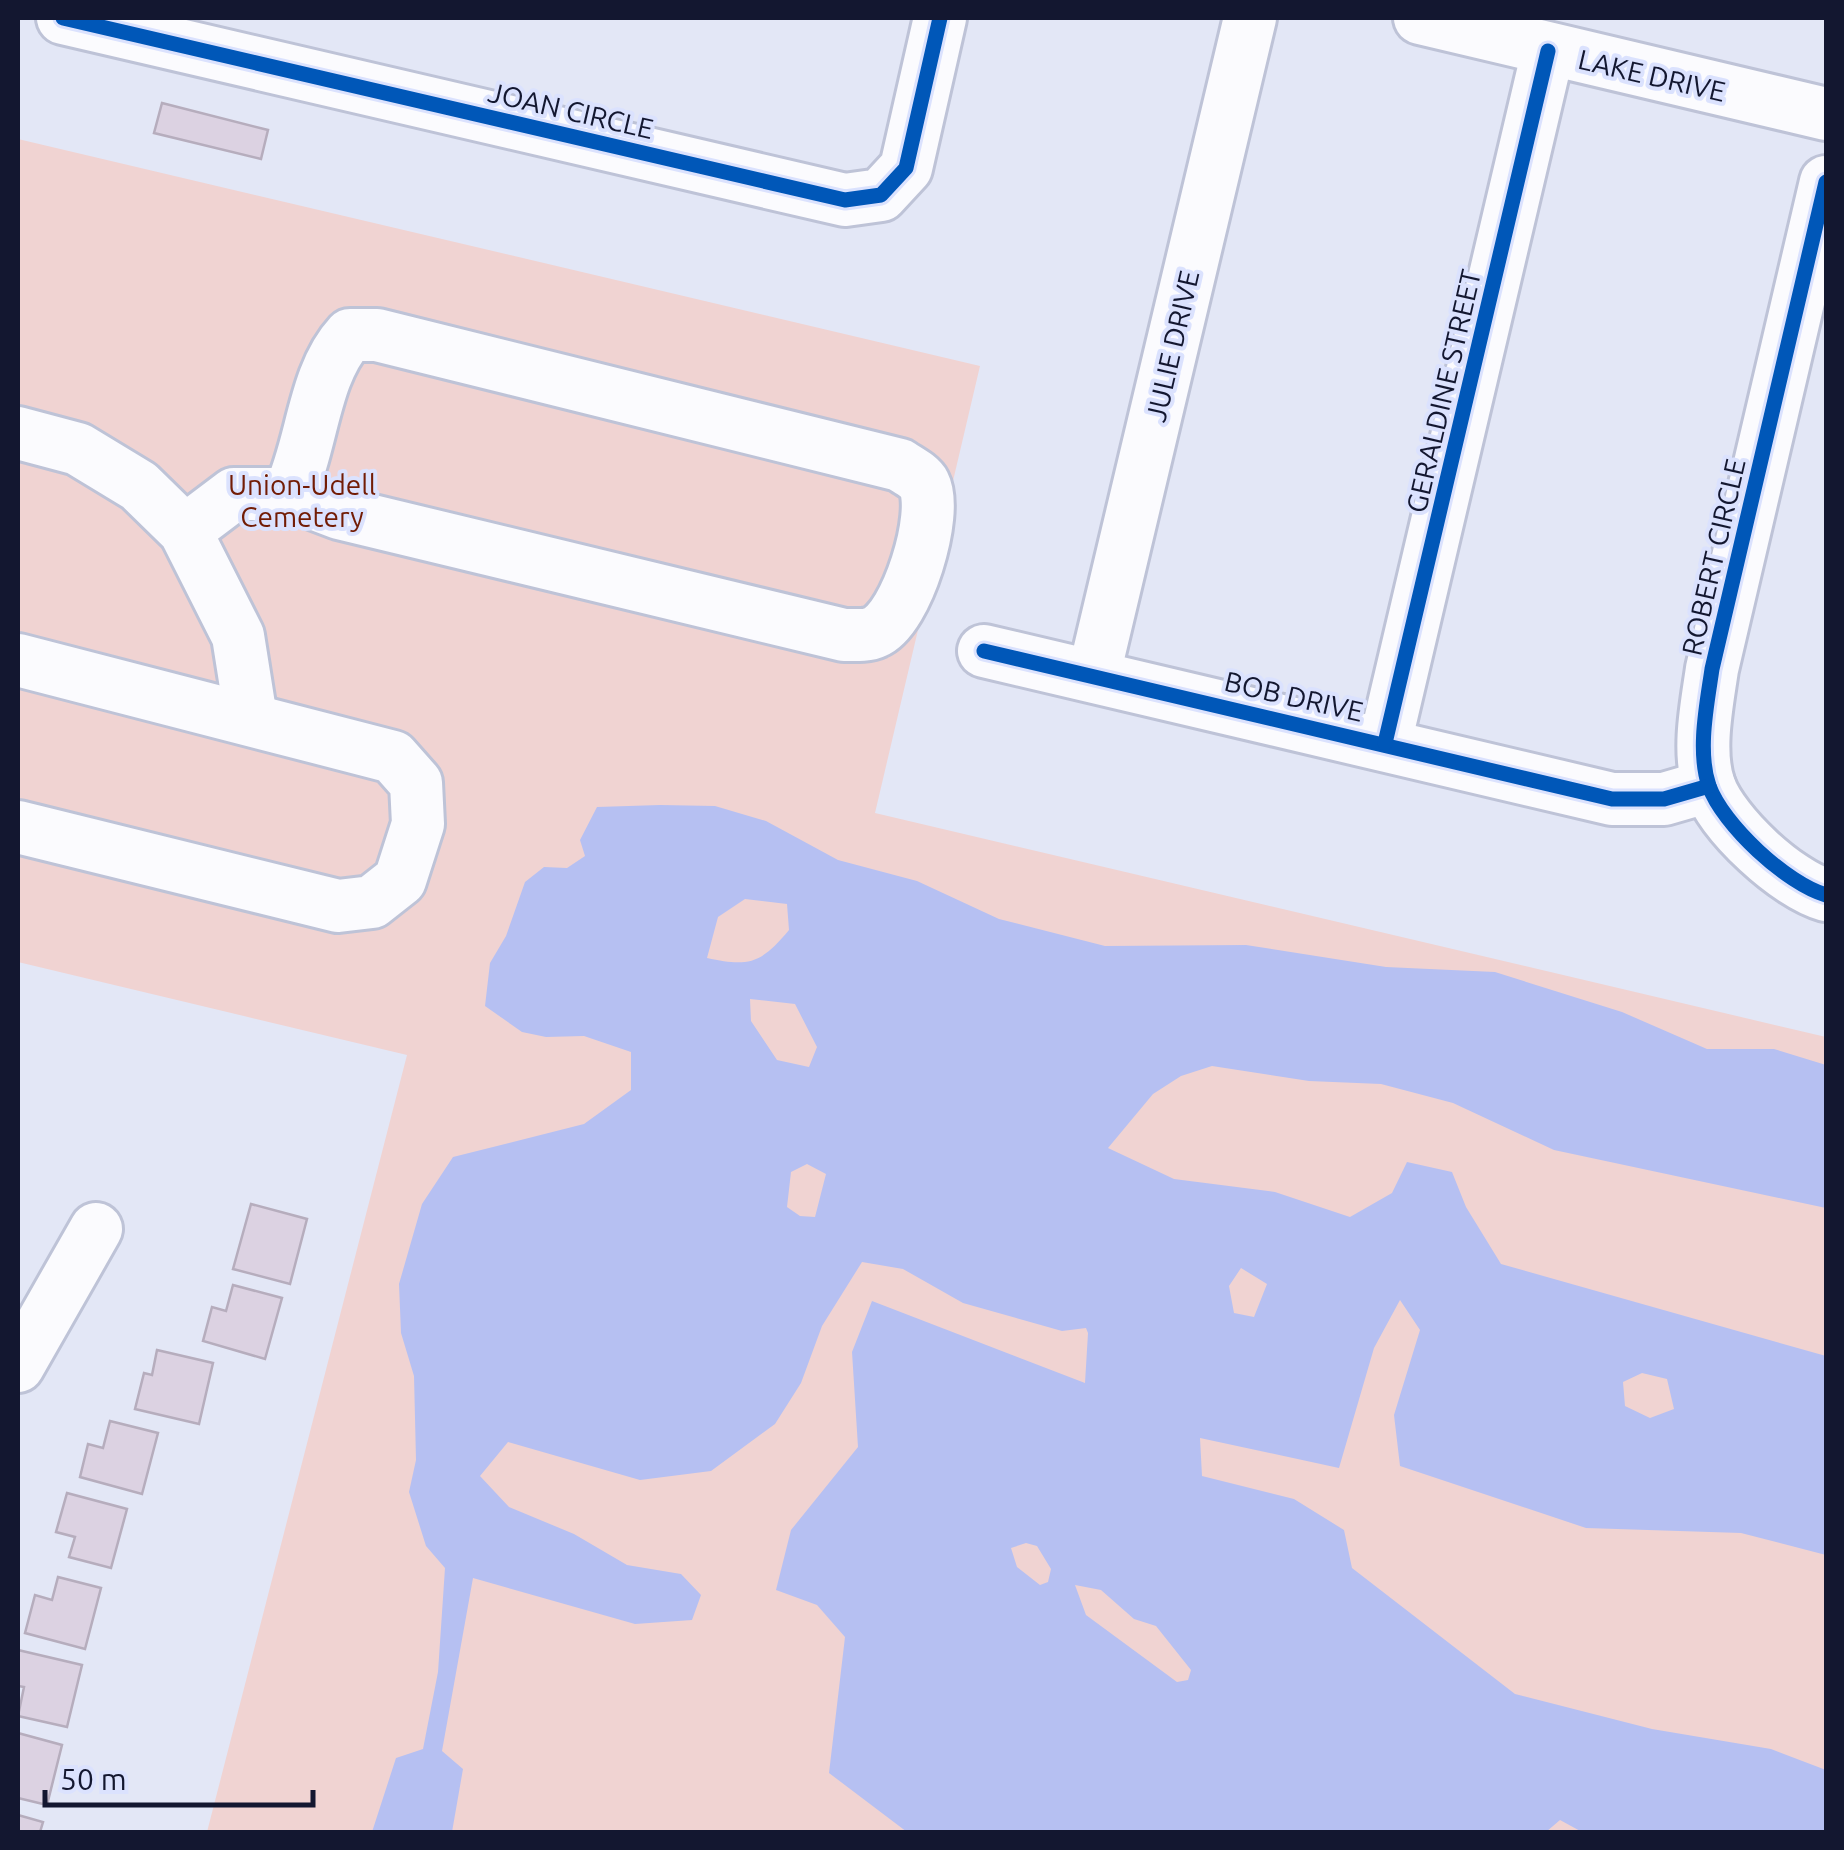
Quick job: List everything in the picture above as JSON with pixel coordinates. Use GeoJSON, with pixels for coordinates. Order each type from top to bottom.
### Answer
{"type":"FeatureCollection","features":[{"type":"Feature","properties":{"kind":"street","name":"JOAN CIRCLE"},"geometry":{"type":"LineString","coordinates":[[63,18],[846,200],[881,196],[906,168],[940,18]]}},
{"type":"Feature","properties":{"kind":"street","name":"JULIE DRIVE"},"geometry":{"type":"LineString","coordinates":[[1094,674],[1250,18]]}},
{"type":"Feature","properties":{"kind":"street","name":"LAKE DRIVE"},"geometry":{"type":"LineString","coordinates":[[1420,18],[1524,35],[1826,114]]}},
{"type":"Feature","properties":{"kind":"street","name":"GERALDINE STREET"},"geometry":{"type":"LineString","coordinates":[[1385,743],[1524,35]]}},
{"type":"Feature","properties":{"kind":"street","name":"ROBERT CIRCLE"},"geometry":{"type":"LineString","coordinates":[[1709,786],[1704,721],[1712,669],[1826,182]]}},
{"type":"Feature","properties":{"kind":"street"},"geometry":{"type":"LineString","coordinates":[[185,531],[234,494],[289,494],[339,514],[844,635],[874,633],[897,614],[911,584],[929,501],[923,481],[900,464],[376,335],[350,335],[333,353],[304,464],[289,494]]}},
{"type":"Feature","properties":{"kind":"street"},"geometry":{"type":"LineString","coordinates":[[18,434],[78,450],[139,486],[185,531],[238,636],[250,718]]}},
{"type":"Feature","properties":{"kind":"street","name":"BOB DRIVE"},"geometry":{"type":"LineString","coordinates":[[984,651],[1612,799],[1664,799],[1709,786]]}},
{"type":"Feature","properties":{"kind":"street"},"geometry":{"type":"LineString","coordinates":[[18,660],[393,756],[416,783],[418,824],[400,880],[372,902],[338,906],[18,827]]}},
{"type":"Feature","properties":{"kind":"street"},"geometry":{"type":"LineString","coordinates":[[1709,786],[1752,847],[1806,889],[1826,896]]}},
{"type":"Feature","properties":{"kind":"street"},"geometry":{"type":"LineString","coordinates":[[18,1366],[96,1228]]}},
{"type":"Feature","properties":{"kind":"green space","name":"Union-Udell Cemetery"},"geometry":{"type":"Polygon","coordinates":[[[18,139],[980,366],[875,813],[1826,1037],[1826,1832],[207,1832],[407,1055],[18,962],[18,139]]]}},
{"type":"Feature","properties":{"kind":"water"},"geometry":{"type":"Polygon","coordinates":[[[715,806],[766,821],[838,860],[917,881],[999,919],[1105,946],[1246,945],[1386,967],[1495,972],[1622,1012],[1707,1049],[1774,1049],[1826,1065],[1826,1208],[1554,1150],[1453,1103],[1381,1084],[1309,1081],[1212,1066],[1181,1076],[1153,1094],[1108,1148],[1174,1179],[1275,1192],[1350,1217],[1392,1193],[1407,1162],[1452,1172],[1466,1207],[1501,1264],[1826,1356],[1826,1555],[1741,1533],[1586,1528],[1400,1466],[1394,1415],[1420,1330],[1400,1300],[1374,1348],[1339,1468],[1200,1438],[1202,1476],[1294,1499],[1344,1530],[1352,1568],[1515,1694],[1652,1729],[1771,1749],[1826,1770],[1826,1832],[1582,1832],[1560,1820],[1546,1832],[907,1832],[829,1773],[845,1637],[817,1605],[776,1590],[791,1530],[858,1447],[852,1352],[872,1301],[1085,1383],[1088,1333],[1086,1328],[1062,1331],[963,1303],[903,1269],[862,1262],[822,1326],[801,1383],[775,1424],[711,1471],[640,1480],[508,1442],[480,1476],[509,1507],[574,1534],[627,1565],[681,1574],[701,1595],[692,1620],[635,1624],[473,1578],[442,1751],[463,1769],[452,1832],[372,1832],[396,1758],[423,1749],[438,1672],[445,1568],[426,1546],[409,1492],[416,1460],[414,1376],[401,1333],[399,1284],[422,1204],[453,1157],[584,1124],[631,1090],[631,1052],[584,1036],[546,1037],[522,1032],[485,1006],[490,963],[506,936],[525,882],[544,867],[567,868],[585,856],[580,840],[597,807],[715,806]],[[745,899],[718,917],[707,958],[721,961],[744,962],[762,956],[789,930],[787,904],[745,899]],[[750,999],[751,1021],[777,1060],[809,1067],[817,1047],[795,1004],[750,999]],[[807,1164],[791,1172],[787,1207],[800,1216],[815,1217],[826,1174],[807,1164]],[[1241,1268],[1229,1286],[1234,1313],[1254,1317],[1267,1284],[1241,1268]],[[1642,1373],[1623,1382],[1625,1406],[1650,1418],[1674,1409],[1667,1379],[1642,1373]],[[1026,1543],[1011,1548],[1017,1567],[1040,1585],[1048,1582],[1051,1569],[1037,1546],[1026,1543]],[[1075,1585],[1086,1615],[1177,1682],[1188,1680],[1191,1670],[1156,1626],[1134,1619],[1101,1590],[1075,1585]]]}},
{"type":"Feature","properties":{"kind":"building"},"geometry":{"type":"Polygon","coordinates":[[[162,103],[268,130],[261,159],[154,133],[162,103]]]}},
{"type":"Feature","properties":{"kind":"building"},"geometry":{"type":"Polygon","coordinates":[[[251,1204],[307,1219],[290,1284],[233,1269],[251,1204]]]}},
{"type":"Feature","properties":{"kind":"building"},"geometry":{"type":"Polygon","coordinates":[[[233,1285],[282,1298],[265,1359],[203,1341],[212,1307],[226,1311],[233,1285]]]}},
{"type":"Feature","properties":{"kind":"building"},"geometry":{"type":"Polygon","coordinates":[[[157,1350],[213,1363],[199,1424],[135,1409],[144,1373],[152,1375],[157,1350]]]}},
{"type":"Feature","properties":{"kind":"building"},"geometry":{"type":"Polygon","coordinates":[[[110,1421],[158,1433],[142,1494],[80,1477],[88,1444],[103,1448],[110,1421]]]}},
{"type":"Feature","properties":{"kind":"building"},"geometry":{"type":"Polygon","coordinates":[[[67,1493],[127,1509],[111,1568],[69,1557],[75,1537],[56,1532],[67,1493]]]}},
{"type":"Feature","properties":{"kind":"building"},"geometry":{"type":"Polygon","coordinates":[[[58,1577],[101,1588],[85,1649],[25,1633],[35,1595],[52,1600],[58,1577]]]}},
{"type":"Feature","properties":{"kind":"building"},"geometry":{"type":"Polygon","coordinates":[[[18,1650],[82,1665],[67,1727],[18,1716],[24,1687],[18,1686],[18,1650]]]}},
{"type":"Feature","properties":{"kind":"building"},"geometry":{"type":"Polygon","coordinates":[[[18,1733],[62,1745],[47,1805],[18,1798],[18,1733]]]}},
{"type":"Feature","properties":{"kind":"building"},"geometry":{"type":"Polygon","coordinates":[[[18,1815],[43,1822],[40,1832],[18,1832],[18,1815]]]}},
{"type":"Feature","properties":{"kind":"cycle path"},"geometry":{"type":"LineString","coordinates":[[63,18],[845,200],[881,195],[906,168],[940,18]]}},
{"type":"Feature","properties":{"kind":"cycle path"},"geometry":{"type":"LineString","coordinates":[[1385,743],[1548,51]]}},
{"type":"Feature","properties":{"kind":"cycle path"},"geometry":{"type":"LineString","coordinates":[[1826,182],[1712,669],[1703,743],[1709,786],[1728,818],[1776,866],[1826,895]]}},
{"type":"Feature","properties":{"kind":"cycle path"},"geometry":{"type":"LineString","coordinates":[[984,651],[1612,799],[1664,799],[1709,786]]}}]}
